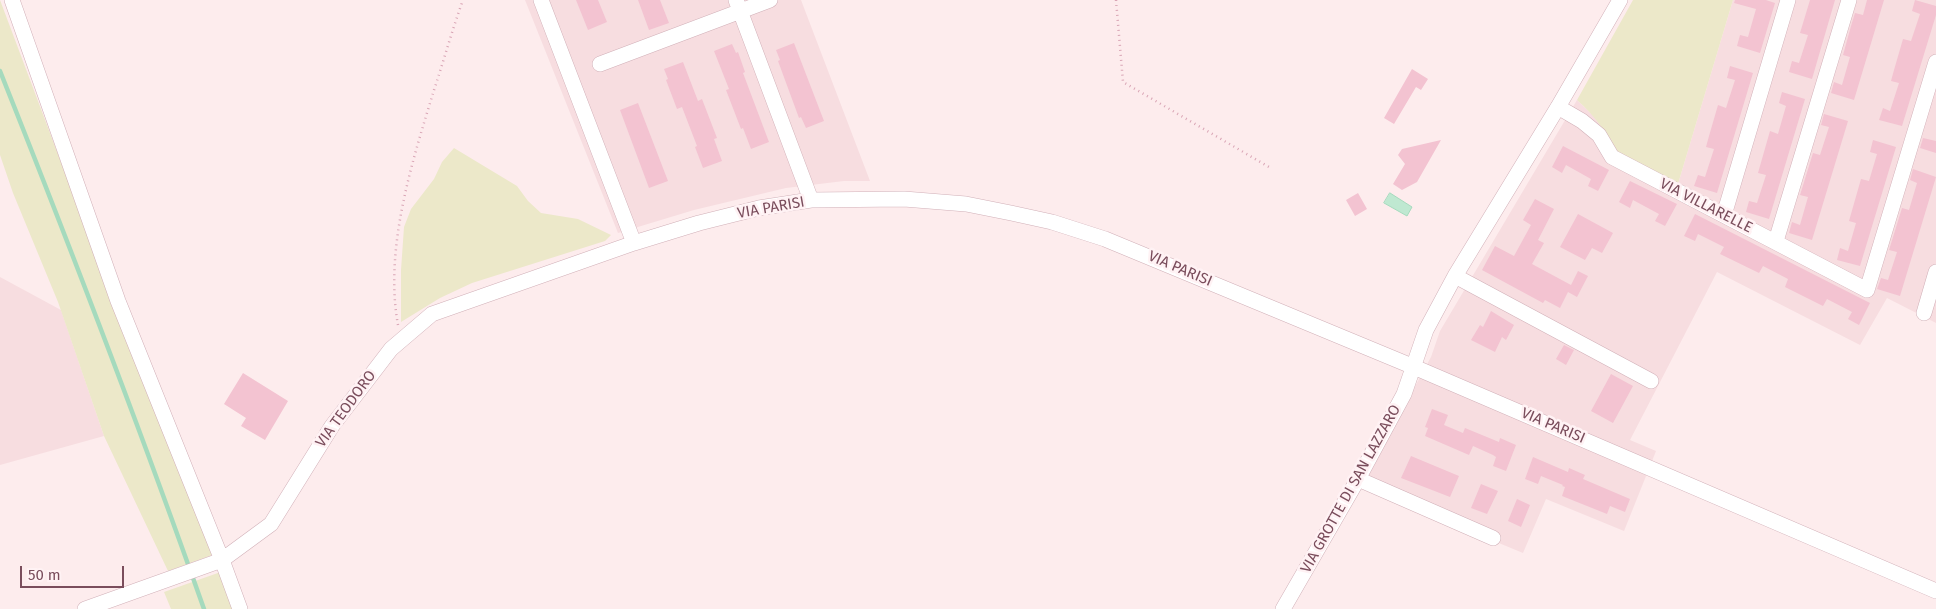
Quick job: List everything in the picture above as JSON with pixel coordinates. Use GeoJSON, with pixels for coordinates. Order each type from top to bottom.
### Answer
{"type":"FeatureCollection","features":[{"type":"Feature","properties":{"kind":"street"},"geometry":{"type":"LineString","coordinates":[[541,0],[634,242]]}},
{"type":"Feature","properties":{"kind":"street"},"geometry":{"type":"LineString","coordinates":[[600,64],[738,6],[770,0]]}},
{"type":"Feature","properties":{"kind":"street"},"geometry":{"type":"LineString","coordinates":[[1414,367],[1426,330],[1455,276],[1558,107],[1620,0]]}},
{"type":"Feature","properties":{"kind":"street"},"geometry":{"type":"LineString","coordinates":[[1724,215],[1788,0]]}},
{"type":"Feature","properties":{"kind":"street"},"geometry":{"type":"LineString","coordinates":[[1776,242],[1849,0]]}},
{"type":"Feature","properties":{"kind":"street"},"geometry":{"type":"LineString","coordinates":[[14,6],[118,301],[217,561],[240,609]]}},
{"type":"Feature","properties":{"kind":"street"},"geometry":{"type":"LineString","coordinates":[[738,6],[811,200]]}},
{"type":"Feature","properties":{"kind":"street","name":"VIA VILLARELLE"},"geometry":{"type":"LineString","coordinates":[[1558,107],[1582,121],[1599,135],[1612,157],[1867,290],[1936,62]]}},
{"type":"Feature","properties":{"kind":"street","name":"VIA PARISI"},"geometry":{"type":"LineString","coordinates":[[634,242],[759,208],[811,200],[904,199],[966,204],[1052,222],[1106,239],[1414,367],[1936,591]]}},
{"type":"Feature","properties":{"kind":"street","name":"VIA TEODORO"},"geometry":{"type":"LineString","coordinates":[[85,609],[217,561],[271,524],[332,426],[391,350],[432,314],[634,242]]}},
{"type":"Feature","properties":{"kind":"street"},"geometry":{"type":"LineString","coordinates":[[1924,313],[1936,272]]}},
{"type":"Feature","properties":{"kind":"street"},"geometry":{"type":"LineString","coordinates":[[1455,276],[1651,381]]}},
{"type":"Feature","properties":{"kind":"street","name":"VIA GROTTE DI SAN LAZZARO"},"geometry":{"type":"LineString","coordinates":[[1283,609],[1358,479],[1404,394],[1414,367]]}},
{"type":"Feature","properties":{"kind":"street"},"geometry":{"type":"LineString","coordinates":[[1358,479],[1493,538]]}},
{"type":"Feature","properties":{"kind":"path"},"geometry":{"type":"LineString","coordinates":[[401,341],[395,307],[396,253],[406,187],[454,25],[464,0]]}},
{"type":"Feature","properties":{"kind":"path"},"geometry":{"type":"LineString","coordinates":[[1116,0],[1123,82],[1269,167]]}},
{"type":"Feature","properties":{"kind":"shaded area"},"geometry":{"type":"Polygon","coordinates":[[[0,0],[103,274],[215,554],[168,571],[104,436],[58,302],[13,193],[0,155],[0,0]]]}},
{"type":"Feature","properties":{"kind":"shaded area"},"geometry":{"type":"Polygon","coordinates":[[[525,0],[801,0],[870,181],[844,181],[786,188],[694,210],[618,233],[525,0]]]}},
{"type":"Feature","properties":{"kind":"shaded area"},"geometry":{"type":"Polygon","coordinates":[[[1633,0],[1733,0],[1678,184],[1615,153],[1599,124],[1577,100],[1633,0]]]}},
{"type":"Feature","properties":{"kind":"shaded area"},"geometry":{"type":"Polygon","coordinates":[[[1733,0],[1936,0],[1936,323],[1887,298],[1860,345],[1717,272],[1630,440],[1656,451],[1624,531],[1546,499],[1523,553],[1361,486],[1431,357],[1440,331],[1577,100],[1600,122],[1609,137],[1678,184],[1733,0]]]}},
{"type":"Feature","properties":{"kind":"shaded area"},"geometry":{"type":"Polygon","coordinates":[[[454,148],[517,186],[528,201],[541,213],[578,219],[611,235],[605,241],[472,283],[440,298],[401,322],[401,270],[404,227],[411,209],[434,179],[442,162],[454,148]]]}},
{"type":"Feature","properties":{"kind":"shaded area"},"geometry":{"type":"Polygon","coordinates":[[[1390,193],[1412,207],[1407,216],[1384,203],[1390,193]]]}},
{"type":"Feature","properties":{"kind":"shaded area"},"geometry":{"type":"Polygon","coordinates":[[[0,277],[61,310],[104,436],[0,465],[0,277]]]}},
{"type":"Feature","properties":{"kind":"shaded area"},"geometry":{"type":"Polygon","coordinates":[[[232,568],[248,609],[171,609],[164,592],[232,568]]]}},
{"type":"Feature","properties":{"kind":"building"},"geometry":{"type":"Polygon","coordinates":[[[576,0],[598,0],[607,22],[588,30],[576,0]]]}},
{"type":"Feature","properties":{"kind":"building"},"geometry":{"type":"Polygon","coordinates":[[[638,0],[660,0],[669,23],[649,30],[638,0]]]}},
{"type":"Feature","properties":{"kind":"building"},"geometry":{"type":"Polygon","coordinates":[[[1735,0],[1766,0],[1775,3],[1760,53],[1737,46],[1740,35],[1748,37],[1756,9],[1734,3],[1735,0]]]}},
{"type":"Feature","properties":{"kind":"building"},"geometry":{"type":"Polygon","coordinates":[[[1810,0],[1835,0],[1812,79],[1789,72],[1792,61],[1799,63],[1808,35],[1800,33],[1810,0]]]}},
{"type":"Feature","properties":{"kind":"building"},"geometry":{"type":"Polygon","coordinates":[[[1867,0],[1884,0],[1854,100],[1831,93],[1834,82],[1842,85],[1850,57],[1843,55],[1851,26],[1855,13],[1863,15],[1867,0]]]}},
{"type":"Feature","properties":{"kind":"building"},"geometry":{"type":"Polygon","coordinates":[[[1915,0],[1936,6],[1936,15],[1902,126],[1879,120],[1883,108],[1890,111],[1899,83],[1891,81],[1903,39],[1911,41],[1920,14],[1912,11],[1915,0]]]}},
{"type":"Feature","properties":{"kind":"building"},"geometry":{"type":"Polygon","coordinates":[[[794,43],[824,121],[806,128],[801,117],[799,118],[778,61],[780,60],[776,50],[794,43]]]}},
{"type":"Feature","properties":{"kind":"building"},"geometry":{"type":"Polygon","coordinates":[[[732,44],[736,53],[738,52],[745,72],[743,73],[769,142],[751,149],[726,90],[729,89],[714,51],[732,44]]]}},
{"type":"Feature","properties":{"kind":"building"},"geometry":{"type":"Polygon","coordinates":[[[683,62],[698,101],[702,99],[717,138],[714,139],[722,161],[703,168],[682,107],[677,109],[666,80],[668,79],[664,69],[683,62]]]}},
{"type":"Feature","properties":{"kind":"building"},"geometry":{"type":"Polygon","coordinates":[[[1730,66],[1753,73],[1717,193],[1694,186],[1698,175],[1705,177],[1714,149],[1706,147],[1718,105],[1726,108],[1735,80],[1727,78],[1730,66]]]}},
{"type":"Feature","properties":{"kind":"building"},"geometry":{"type":"Polygon","coordinates":[[[1412,69],[1428,79],[1421,90],[1416,87],[1394,124],[1384,118],[1412,69]]]}},
{"type":"Feature","properties":{"kind":"building"},"geometry":{"type":"Polygon","coordinates":[[[1782,92],[1805,99],[1769,219],[1746,212],[1749,201],[1757,203],[1766,175],[1758,173],[1770,131],[1778,134],[1786,106],[1779,103],[1782,92]]]}},
{"type":"Feature","properties":{"kind":"building"},"geometry":{"type":"Polygon","coordinates":[[[638,103],[668,181],[649,188],[620,110],[638,103]]]}},
{"type":"Feature","properties":{"kind":"building"},"geometry":{"type":"Polygon","coordinates":[[[1824,114],[1848,121],[1812,240],[1789,233],[1792,222],[1800,225],[1808,197],[1800,195],[1813,153],[1820,155],[1829,127],[1821,125],[1824,114]]]}},
{"type":"Feature","properties":{"kind":"building"},"geometry":{"type":"Polygon","coordinates":[[[1923,138],[1936,141],[1936,153],[1920,148],[1923,138]]]}},
{"type":"Feature","properties":{"kind":"building"},"geometry":{"type":"Polygon","coordinates":[[[1441,140],[1417,182],[1402,190],[1393,184],[1405,164],[1398,155],[1402,149],[1441,140]]]}},
{"type":"Feature","properties":{"kind":"building"},"geometry":{"type":"Polygon","coordinates":[[[1873,140],[1896,147],[1860,266],[1837,260],[1840,248],[1848,251],[1856,223],[1849,221],[1861,179],[1869,181],[1877,154],[1870,152],[1873,140]]]}},
{"type":"Feature","properties":{"kind":"building"},"geometry":{"type":"Polygon","coordinates":[[[1563,146],[1609,170],[1598,191],[1588,186],[1591,179],[1566,165],[1562,173],[1552,167],[1563,146]]]}},
{"type":"Feature","properties":{"kind":"building"},"geometry":{"type":"Polygon","coordinates":[[[1913,169],[1936,177],[1900,296],[1877,289],[1881,278],[1888,280],[1897,252],[1889,250],[1902,208],[1909,210],[1917,183],[1910,180],[1913,169]]]}},
{"type":"Feature","properties":{"kind":"building"},"geometry":{"type":"Polygon","coordinates":[[[1630,181],[1677,204],[1665,226],[1655,221],[1659,214],[1633,200],[1630,208],[1619,202],[1630,181]]]}},
{"type":"Feature","properties":{"kind":"building"},"geometry":{"type":"Polygon","coordinates":[[[1358,193],[1367,209],[1355,216],[1346,200],[1358,193]]]}},
{"type":"Feature","properties":{"kind":"building"},"geometry":{"type":"Polygon","coordinates":[[[1535,199],[1554,209],[1538,240],[1544,243],[1532,264],[1571,285],[1578,271],[1588,276],[1577,297],[1568,292],[1560,308],[1545,300],[1543,303],[1482,270],[1495,246],[1514,256],[1531,225],[1523,220],[1535,199]]]}},
{"type":"Feature","properties":{"kind":"building"},"geometry":{"type":"Polygon","coordinates":[[[1578,214],[1613,233],[1602,253],[1592,248],[1585,260],[1560,247],[1578,214]]]}},
{"type":"Feature","properties":{"kind":"building"},"geometry":{"type":"Polygon","coordinates":[[[1695,214],[1870,303],[1859,325],[1848,319],[1852,312],[1827,299],[1823,306],[1785,287],[1788,279],[1763,266],[1759,273],[1720,254],[1724,247],[1698,234],[1695,241],[1684,236],[1695,214]]]}},
{"type":"Feature","properties":{"kind":"building"},"geometry":{"type":"Polygon","coordinates":[[[1491,311],[1514,325],[1506,340],[1502,337],[1495,352],[1471,340],[1480,325],[1483,327],[1491,311]]]}},
{"type":"Feature","properties":{"kind":"building"},"geometry":{"type":"Polygon","coordinates":[[[1564,345],[1574,350],[1566,365],[1556,359],[1564,345]]]}},
{"type":"Feature","properties":{"kind":"building"},"geometry":{"type":"Polygon","coordinates":[[[243,373],[288,401],[265,440],[241,426],[246,418],[224,404],[243,373]]]}},
{"type":"Feature","properties":{"kind":"building"},"geometry":{"type":"Polygon","coordinates":[[[1611,374],[1633,386],[1613,423],[1591,411],[1611,374]]]}},
{"type":"Feature","properties":{"kind":"building"},"geometry":{"type":"Polygon","coordinates":[[[1432,409],[1448,415],[1444,425],[1463,433],[1465,428],[1499,442],[1500,438],[1516,445],[1506,471],[1493,466],[1496,457],[1473,446],[1469,455],[1425,436],[1428,428],[1425,427],[1432,409]]]}},
{"type":"Feature","properties":{"kind":"building"},"geometry":{"type":"Polygon","coordinates":[[[1411,456],[1459,476],[1450,497],[1401,478],[1411,456]]]}},
{"type":"Feature","properties":{"kind":"building"},"geometry":{"type":"Polygon","coordinates":[[[1533,457],[1568,472],[1569,468],[1585,475],[1583,479],[1630,499],[1625,512],[1610,506],[1607,514],[1562,496],[1565,487],[1563,485],[1541,476],[1538,484],[1525,479],[1533,457]]]}},
{"type":"Feature","properties":{"kind":"building"},"geometry":{"type":"Polygon","coordinates":[[[1481,484],[1498,491],[1487,514],[1471,508],[1481,484]]]}},
{"type":"Feature","properties":{"kind":"building"},"geometry":{"type":"Polygon","coordinates":[[[1517,499],[1530,505],[1521,527],[1508,521],[1517,499]]]}},
{"type":"Feature","properties":{"kind":"waterway"},"geometry":{"type":"LineString","coordinates":[[0,71],[105,339],[204,609]]}}]}
